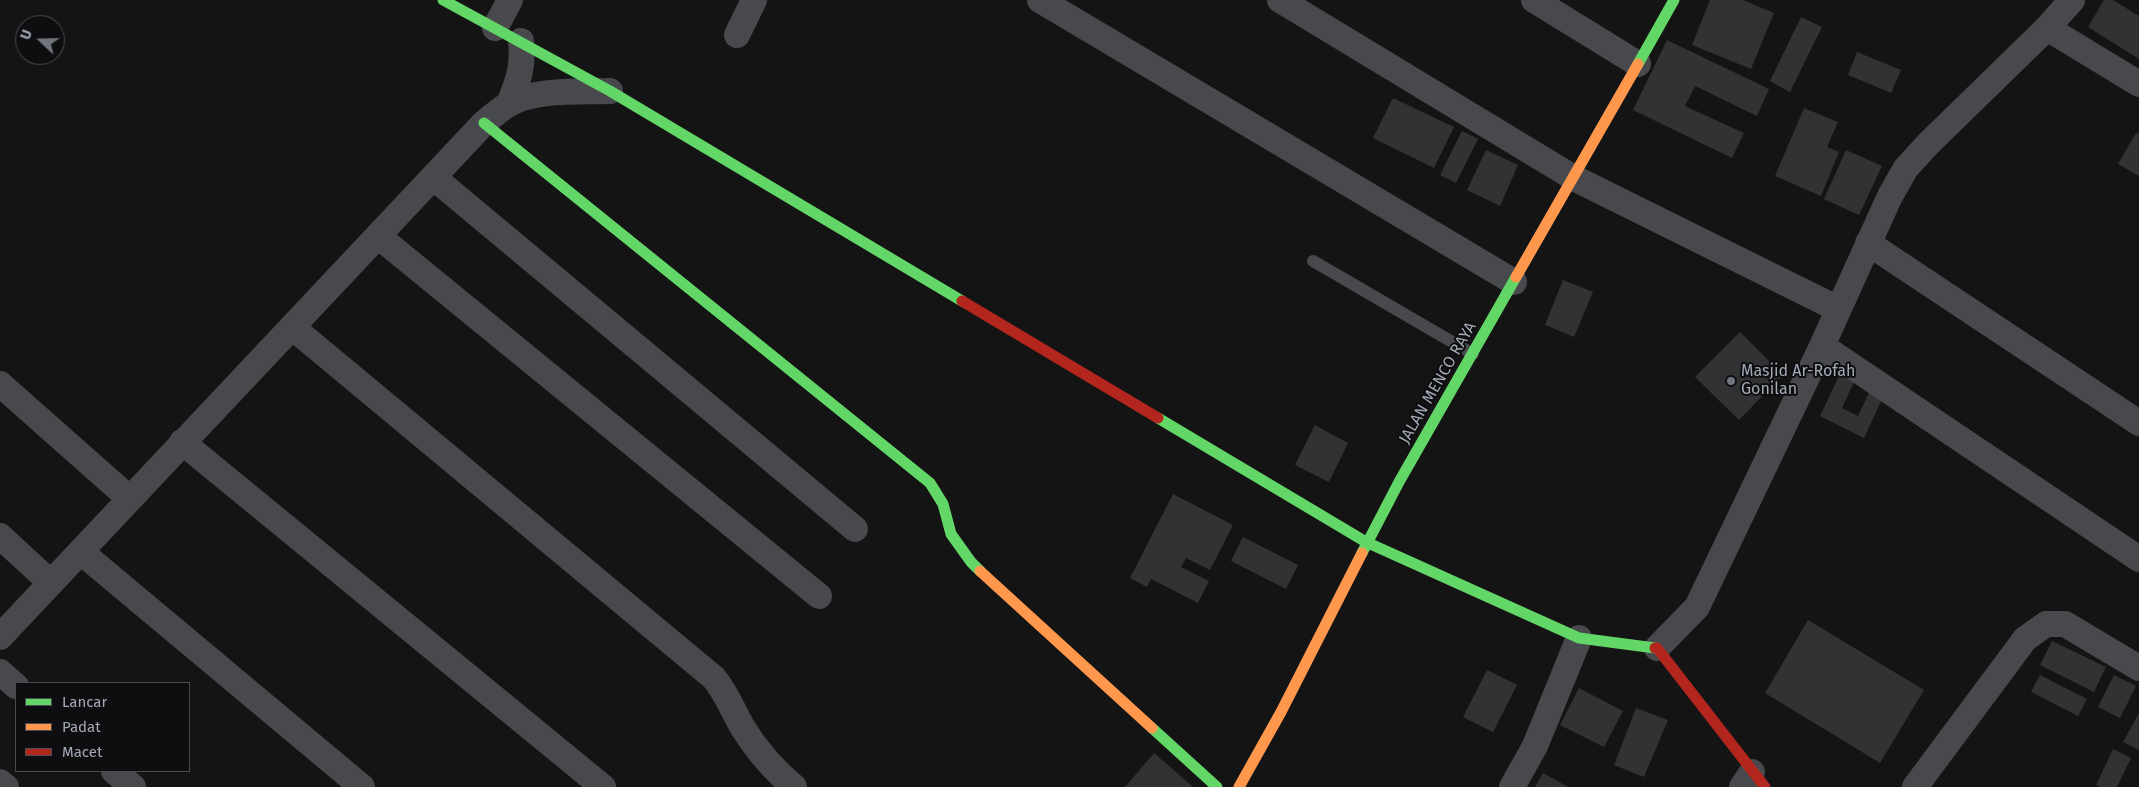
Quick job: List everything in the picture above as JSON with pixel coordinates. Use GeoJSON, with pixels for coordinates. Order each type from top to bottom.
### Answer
{"type":"FeatureCollection","features":[{"type":"Feature","properties":{"kind":"street"},"geometry":{"type":"LineString","coordinates":[[443,0],[610,91],[1366,542],[1579,638],[1657,648],[1753,782]]}},
{"type":"Feature","properties":{"kind":"street"},"geometry":{"type":"LineString","coordinates":[[495,28],[510,0]]}},
{"type":"Feature","properties":{"kind":"street"},"geometry":{"type":"LineString","coordinates":[[738,35],[754,0]]}},
{"type":"Feature","properties":{"kind":"street"},"geometry":{"type":"LineString","coordinates":[[1040,0],[1514,282]]}},
{"type":"Feature","properties":{"kind":"street"},"geometry":{"type":"LineString","coordinates":[[1280,0],[1574,178],[1838,308]]}},
{"type":"Feature","properties":{"kind":"street"},"geometry":{"type":"LineString","coordinates":[[1534,0],[1638,64]]}},
{"type":"Feature","properties":{"kind":"street","name":"JALAN MENCO RAYA"},"geometry":{"type":"LineString","coordinates":[[1239,787],[1316,647],[1366,542],[1674,0]]}},
{"type":"Feature","properties":{"kind":"street"},"geometry":{"type":"LineString","coordinates":[[1657,648],[1697,607],[1822,346],[1868,244],[1906,168],[1929,142],[2047,28],[2072,0]]}},
{"type":"Feature","properties":{"kind":"street"},"geometry":{"type":"LineString","coordinates":[[2047,28],[2139,84]]}},
{"type":"Feature","properties":{"kind":"street"},"geometry":{"type":"LineString","coordinates":[[509,104],[520,76],[523,59],[521,42]]}},
{"type":"Feature","properties":{"kind":"street"},"geometry":{"type":"LineString","coordinates":[[0,637],[484,123],[509,104],[523,98],[559,92],[610,91]]}},
{"type":"Feature","properties":{"kind":"street"},"geometry":{"type":"LineString","coordinates":[[484,123],[930,482],[943,504],[951,534],[971,562],[1217,787]]}},
{"type":"Feature","properties":{"kind":"street"},"geometry":{"type":"LineString","coordinates":[[433,177],[855,529]]}},
{"type":"Feature","properties":{"kind":"street"},"geometry":{"type":"LineString","coordinates":[[378,236],[819,596]]}},
{"type":"Feature","properties":{"kind":"street"},"geometry":{"type":"LineString","coordinates":[[1868,244],[2139,423]]}},
{"type":"Feature","properties":{"kind":"street"},"geometry":{"type":"LineString","coordinates":[[292,327],[714,678],[722,688],[743,728],[758,749],[774,769],[794,787]]}},
{"type":"Feature","properties":{"kind":"street"},"geometry":{"type":"LineString","coordinates":[[1822,346],[2139,559]]}},
{"type":"Feature","properties":{"kind":"street"},"geometry":{"type":"LineString","coordinates":[[0,384],[130,499]]}},
{"type":"Feature","properties":{"kind":"street"},"geometry":{"type":"LineString","coordinates":[[182,442],[603,787]]}},
{"type":"Feature","properties":{"kind":"street"},"geometry":{"type":"LineString","coordinates":[[0,536],[51,582]]}},
{"type":"Feature","properties":{"kind":"street"},"geometry":{"type":"LineString","coordinates":[[81,552],[362,787]]}},
{"type":"Feature","properties":{"kind":"street"},"geometry":{"type":"LineString","coordinates":[[1916,787],[2024,639],[2046,624],[2065,624],[2139,668]]}},
{"type":"Feature","properties":{"kind":"street"},"geometry":{"type":"LineString","coordinates":[[1512,787],[1535,746],[1579,638]]}},
{"type":"Feature","properties":{"kind":"street"},"geometry":{"type":"LineString","coordinates":[[0,672],[15,685]]}},
{"type":"Feature","properties":{"kind":"street"},"geometry":{"type":"LineString","coordinates":[[115,772],[132,787]]}},
{"type":"Feature","properties":{"kind":"street"},"geometry":{"type":"LineString","coordinates":[[0,782],[6,787]]}},
{"type":"Feature","properties":{"kind":"lane"},"geometry":{"type":"LineString","coordinates":[[1313,261],[1473,354]]}},
{"type":"Feature","properties":{"kind":"building"},"geometry":{"type":"Polygon","coordinates":[[[1710,0],[1743,0],[1774,13],[1751,69],[1692,45],[1710,0]]]}},
{"type":"Feature","properties":{"kind":"building"},"geometry":{"type":"Polygon","coordinates":[[[2104,0],[2113,0],[2139,16],[2139,59],[2088,27],[2104,0]]]}},
{"type":"Feature","properties":{"kind":"building"},"geometry":{"type":"Polygon","coordinates":[[[1801,17],[1822,27],[1790,92],[1770,81],[1801,17]]]}},
{"type":"Feature","properties":{"kind":"building"},"geometry":{"type":"Polygon","coordinates":[[[1667,40],[1769,89],[1757,116],[1695,86],[1685,106],[1744,133],[1732,158],[1633,110],[1667,40]]]}},
{"type":"Feature","properties":{"kind":"building"},"geometry":{"type":"Polygon","coordinates":[[[1857,52],[1901,70],[1891,93],[1848,75],[1857,52]]]}},
{"type":"Feature","properties":{"kind":"building"},"geometry":{"type":"Polygon","coordinates":[[[1393,98],[1454,127],[1434,168],[1373,138],[1393,98]]]}},
{"type":"Feature","properties":{"kind":"building"},"geometry":{"type":"Polygon","coordinates":[[[1804,108],[1838,122],[1827,147],[1839,152],[1821,196],[1775,176],[1804,108]]]}},
{"type":"Feature","properties":{"kind":"building"},"geometry":{"type":"Polygon","coordinates":[[[1462,131],[1478,139],[1456,183],[1440,175],[1462,131]]]}},
{"type":"Feature","properties":{"kind":"building"},"geometry":{"type":"Polygon","coordinates":[[[2136,133],[2139,134],[2139,176],[2118,164],[2136,133]]]}},
{"type":"Feature","properties":{"kind":"building"},"geometry":{"type":"Polygon","coordinates":[[[1486,150],[1518,165],[1500,206],[1467,190],[1486,150]]]}},
{"type":"Feature","properties":{"kind":"building"},"geometry":{"type":"Polygon","coordinates":[[[1846,150],[1882,166],[1859,215],[1824,199],[1846,150]]]}},
{"type":"Feature","properties":{"kind":"building"},"geometry":{"type":"Polygon","coordinates":[[[1563,280],[1593,292],[1574,337],[1545,325],[1563,280]]]}},
{"type":"Feature","properties":{"kind":"building"},"geometry":{"type":"Polygon","coordinates":[[[1740,332],[1783,375],[1739,420],[1695,377],[1740,332]]]}},
{"type":"Feature","properties":{"kind":"building"},"geometry":{"type":"Polygon","coordinates":[[[1840,374],[1854,382],[1842,408],[1858,416],[1870,391],[1883,397],[1864,438],[1820,416],[1840,374]]]}},
{"type":"Feature","properties":{"kind":"building"},"geometry":{"type":"Polygon","coordinates":[[[1315,425],[1348,443],[1329,482],[1295,465],[1315,425]]]}},
{"type":"Feature","properties":{"kind":"building"},"geometry":{"type":"Polygon","coordinates":[[[1173,494],[1233,525],[1210,570],[1186,558],[1181,567],[1209,581],[1198,603],[1151,579],[1147,587],[1130,578],[1173,494]]]}},
{"type":"Feature","properties":{"kind":"building"},"geometry":{"type":"Polygon","coordinates":[[[1243,537],[1298,565],[1286,589],[1231,561],[1243,537]]]}},
{"type":"Feature","properties":{"kind":"building"},"geometry":{"type":"Polygon","coordinates":[[[1808,620],[1924,690],[1880,763],[1765,693],[1808,620]]]}},
{"type":"Feature","properties":{"kind":"building"},"geometry":{"type":"Polygon","coordinates":[[[2052,641],[2106,667],[2094,692],[2040,665],[2052,641]]]}},
{"type":"Feature","properties":{"kind":"building"},"geometry":{"type":"Polygon","coordinates":[[[1487,670],[1517,685],[1493,732],[1463,717],[1487,670]]]}},
{"type":"Feature","properties":{"kind":"building"},"geometry":{"type":"Polygon","coordinates":[[[2040,675],[2087,699],[2078,716],[2031,692],[2040,675]]]}},
{"type":"Feature","properties":{"kind":"building"},"geometry":{"type":"Polygon","coordinates":[[[2114,675],[2136,686],[2120,718],[2098,707],[2114,675]]]}},
{"type":"Feature","properties":{"kind":"building"},"geometry":{"type":"Polygon","coordinates":[[[1579,688],[1623,711],[1604,747],[1560,725],[1579,688]]]}},
{"type":"Feature","properties":{"kind":"building"},"geometry":{"type":"Polygon","coordinates":[[[1636,708],[1668,720],[1644,777],[1614,765],[1636,708]]]}},
{"type":"Feature","properties":{"kind":"building"},"geometry":{"type":"Polygon","coordinates":[[[2139,713],[2139,750],[2123,742],[2139,713]]]}},
{"type":"Feature","properties":{"kind":"building"},"geometry":{"type":"Polygon","coordinates":[[[2113,749],[2131,758],[2117,787],[2101,787],[2096,785],[2113,749]]]}},
{"type":"Feature","properties":{"kind":"building"},"geometry":{"type":"Polygon","coordinates":[[[1154,753],[1193,787],[1125,787],[1154,753]]]}},
{"type":"Feature","properties":{"kind":"building"},"geometry":{"type":"Polygon","coordinates":[[[1543,773],[1568,787],[1535,787],[1543,773]]]}},
{"type":"Feature","properties":{"kind":"traffic: fast"},"geometry":{"type":"LineString","coordinates":[[443,0],[610,91],[962,301]]}},
{"type":"Feature","properties":{"kind":"traffic: fast"},"geometry":{"type":"LineString","coordinates":[[1638,64],[1674,0]]}},
{"type":"Feature","properties":{"kind":"traffic: fast"},"geometry":{"type":"LineString","coordinates":[[484,123],[930,483],[943,504],[951,534],[971,562],[980,571]]}},
{"type":"Feature","properties":{"kind":"traffic: fast"},"geometry":{"type":"LineString","coordinates":[[1362,553],[1399,482],[1516,277]]}},
{"type":"Feature","properties":{"kind":"traffic: fast"},"geometry":{"type":"LineString","coordinates":[[1158,418],[1366,542],[1579,638],[1655,648]]}},
{"type":"Feature","properties":{"kind":"traffic: fast"},"geometry":{"type":"LineString","coordinates":[[1152,728],[1217,787]]}},
{"type":"Feature","properties":{"kind":"traffic: slow"},"geometry":{"type":"LineString","coordinates":[[1516,277],[1638,64]]}},
{"type":"Feature","properties":{"kind":"traffic: slow"},"geometry":{"type":"LineString","coordinates":[[1239,787],[1281,712],[1362,553]]}},
{"type":"Feature","properties":{"kind":"traffic: slow"},"geometry":{"type":"LineString","coordinates":[[980,571],[1152,728]]}},
{"type":"Feature","properties":{"kind":"traffic: jam"},"geometry":{"type":"LineString","coordinates":[[962,301],[1158,418]]}},
{"type":"Feature","properties":{"kind":"traffic: jam"},"geometry":{"type":"LineString","coordinates":[[1655,648],[1657,648],[1765,787]]}},
{"type":"Feature","properties":{"kind":"place","name":"Masjid Ar-Rofah Gonilan"},"geometry":{"type":"Point","coordinates":[1731,381]}}]}
